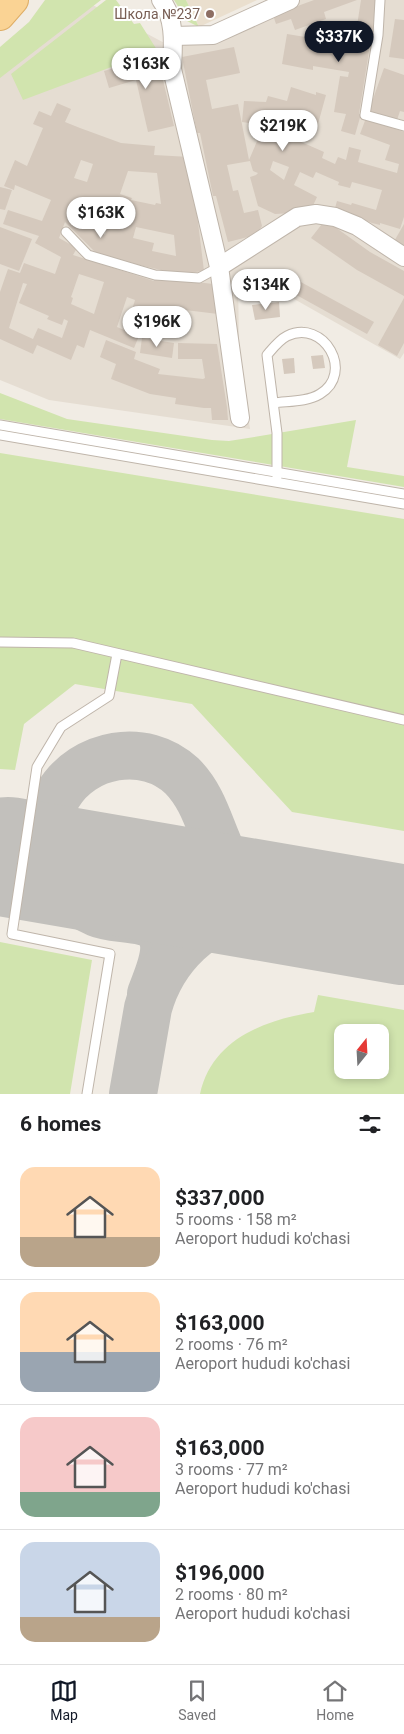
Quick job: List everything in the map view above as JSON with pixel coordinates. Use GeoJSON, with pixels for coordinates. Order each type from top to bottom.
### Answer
{"type":"FeatureCollection","features":[{"type":"Feature","properties":{"kind":"main road"},"geometry":{"type":"LineString","coordinates":[[0,16],[14,0]]}},
{"type":"Feature","properties":{"kind":"street"},"geometry":{"type":"LineString","coordinates":[[161,0],[170,20],[173,36],[172,69],[219,266],[240,418]]}},
{"type":"Feature","properties":{"kind":"street"},"geometry":{"type":"LineString","coordinates":[[173,36],[213,36],[290,0]]}},
{"type":"Feature","properties":{"kind":"street"},"geometry":{"type":"LineString","coordinates":[[219,266],[297,218],[316,214],[335,217],[357,226],[404,257]]}},
{"type":"Feature","properties":{"kind":"lane"},"geometry":{"type":"LineString","coordinates":[[380,0],[378,34],[365,114],[404,126]]}},
{"type":"Feature","properties":{"kind":"lane"},"geometry":{"type":"LineString","coordinates":[[66,232],[88,256],[155,275],[198,278],[219,266]]}},
{"type":"Feature","properties":{"kind":"lane"},"geometry":{"type":"LineString","coordinates":[[274,403],[306,399],[319,394],[327,388],[332,381],[335,364],[330,349],[324,341],[309,334],[292,334],[280,341],[267,355],[277,433],[278,472],[276,482]]}},
{"type":"Feature","properties":{"kind":"lane"},"geometry":{"type":"LineString","coordinates":[[0,425],[404,494]]}},
{"type":"Feature","properties":{"kind":"lane"},"geometry":{"type":"LineString","coordinates":[[0,435],[404,504]]}},
{"type":"Feature","properties":{"kind":"lane"},"geometry":{"type":"LineString","coordinates":[[0,642],[73,643],[404,720]]}},
{"type":"Feature","properties":{"kind":"lane"},"geometry":{"type":"LineString","coordinates":[[87,1094],[110,954],[12,934],[37,767],[61,727],[110,696],[117,654]]}},
{"type":"Feature","properties":{"kind":"shaded area","name":"Школа №237"},"geometry":{"type":"Polygon","coordinates":[[[186,0],[257,0],[199,27],[186,0]]]}},
{"type":"Feature","properties":{"kind":"shaded area"},"geometry":{"type":"Polygon","coordinates":[[[289,0],[404,0],[404,353],[400,359],[280,291],[238,274],[239,351],[250,429],[49,400],[0,380],[0,52],[89,3],[172,47],[289,0]]]}},
{"type":"Feature","properties":{"kind":"green space"},"geometry":{"type":"Polygon","coordinates":[[[45,0],[101,0],[0,78],[0,47],[29,22],[45,0]]]}},
{"type":"Feature","properties":{"kind":"green space"},"geometry":{"type":"Polygon","coordinates":[[[106,0],[116,0],[134,24],[140,23],[157,50],[23,100],[11,74],[106,0]]]}},
{"type":"Feature","properties":{"kind":"green space"},"geometry":{"type":"Polygon","coordinates":[[[174,0],[186,0],[199,27],[187,21],[174,0]]]}},
{"type":"Feature","properties":{"kind":"green space"},"geometry":{"type":"Polygon","coordinates":[[[0,393],[67,419],[212,440],[229,441],[356,420],[347,467],[404,476],[404,487],[0,419],[0,393]]]}},
{"type":"Feature","properties":{"kind":"green space"},"geometry":{"type":"Polygon","coordinates":[[[0,453],[404,519],[404,831],[292,812],[192,704],[75,684],[24,724],[15,770],[0,769],[0,453]]]}},
{"type":"Feature","properties":{"kind":"green space"},"geometry":{"type":"Polygon","coordinates":[[[0,942],[92,960],[70,1094],[0,1094],[0,942]]]}},
{"type":"Feature","properties":{"kind":"green space"},"geometry":{"type":"Polygon","coordinates":[[[318,995],[404,1010],[404,1094],[200,1094],[206,1075],[216,1059],[228,1046],[243,1035],[260,1027],[277,1020],[314,1012],[318,995]]]}},
{"type":"Feature","properties":{"kind":"building"},"geometry":{"type":"Polygon","coordinates":[[[314,0],[357,0],[324,12],[326,19],[295,30],[291,19],[276,24],[273,15],[314,0]]]}},
{"type":"Feature","properties":{"kind":"building"},"geometry":{"type":"Polygon","coordinates":[[[361,0],[375,0],[375,14],[359,114],[361,114],[355,135],[341,131],[346,114],[334,112],[340,76],[348,77],[349,72],[313,66],[313,70],[282,64],[287,34],[354,45],[361,0]]]}},
{"type":"Feature","properties":{"kind":"building"},"geometry":{"type":"Polygon","coordinates":[[[395,19],[404,20],[404,59],[389,57],[395,19]]]}},
{"type":"Feature","properties":{"kind":"building"},"geometry":{"type":"Polygon","coordinates":[[[234,47],[240,73],[206,80],[212,109],[238,104],[249,160],[264,125],[242,122],[244,101],[266,102],[268,96],[287,101],[291,87],[316,95],[316,92],[326,95],[318,124],[307,121],[299,141],[324,152],[322,158],[335,164],[338,157],[346,160],[349,147],[361,150],[358,162],[397,173],[399,164],[385,160],[390,145],[360,134],[366,118],[404,132],[404,217],[400,229],[380,223],[380,225],[372,223],[335,208],[337,201],[376,210],[382,190],[352,182],[350,188],[338,185],[339,182],[316,172],[313,178],[300,172],[294,185],[317,197],[310,212],[275,214],[258,206],[250,177],[258,173],[253,171],[250,161],[227,165],[233,191],[238,190],[244,213],[258,210],[262,226],[256,235],[228,242],[216,196],[213,196],[200,133],[197,133],[182,57],[234,47]],[[273,161],[270,170],[284,180],[289,167],[273,161]]]}},
{"type":"Feature","properties":{"kind":"building"},"geometry":{"type":"Polygon","coordinates":[[[157,55],[174,126],[148,132],[136,80],[109,88],[104,71],[157,55]]]}},
{"type":"Feature","properties":{"kind":"building"},"geometry":{"type":"Polygon","coordinates":[[[384,68],[404,75],[404,112],[400,111],[396,123],[368,113],[384,68]]]}},
{"type":"Feature","properties":{"kind":"building"},"geometry":{"type":"Polygon","coordinates":[[[57,103],[71,109],[65,122],[121,143],[155,146],[154,155],[190,157],[204,271],[179,274],[99,256],[65,222],[59,238],[77,248],[73,255],[154,281],[155,277],[213,284],[218,314],[177,309],[176,319],[143,315],[132,310],[135,300],[127,297],[117,327],[139,336],[134,348],[90,330],[84,348],[77,345],[71,360],[37,345],[33,354],[0,339],[0,292],[8,269],[20,273],[24,263],[55,274],[61,257],[35,243],[39,236],[3,224],[8,210],[42,221],[51,200],[15,185],[14,190],[4,186],[15,160],[27,166],[43,128],[33,124],[39,111],[51,116],[57,103]],[[81,160],[74,178],[87,182],[93,164],[81,160]],[[128,171],[120,194],[132,198],[131,200],[155,205],[156,203],[161,204],[157,173],[128,171]],[[99,203],[92,222],[105,235],[108,222],[112,223],[118,209],[99,203]],[[136,227],[133,238],[154,243],[152,251],[176,256],[174,235],[136,227]],[[79,274],[71,297],[73,298],[71,304],[94,314],[104,282],[79,274]],[[23,283],[9,328],[33,339],[38,328],[62,338],[68,321],[64,319],[62,325],[47,319],[49,316],[19,303],[27,284],[23,283]]]}},
{"type":"Feature","properties":{"kind":"building"},"geometry":{"type":"Polygon","coordinates":[[[0,187],[12,190],[5,210],[0,209],[0,187]]]}},
{"type":"Feature","properties":{"kind":"building"},"geometry":{"type":"Polygon","coordinates":[[[322,224],[335,227],[370,252],[404,271],[404,296],[357,270],[311,238],[322,224]]]}},
{"type":"Feature","properties":{"kind":"building"},"geometry":{"type":"Polygon","coordinates":[[[404,224],[404,251],[392,245],[404,224]]]}},
{"type":"Feature","properties":{"kind":"building"},"geometry":{"type":"Polygon","coordinates":[[[0,227],[32,239],[19,271],[0,264],[0,227]]]}},
{"type":"Feature","properties":{"kind":"building"},"geometry":{"type":"Polygon","coordinates":[[[288,275],[374,322],[367,334],[282,287],[288,275]]]}},
{"type":"Feature","properties":{"kind":"building"},"geometry":{"type":"Polygon","coordinates":[[[404,298],[404,343],[397,356],[378,345],[404,298]]]}},
{"type":"Feature","properties":{"kind":"building"},"geometry":{"type":"Polygon","coordinates":[[[279,302],[280,317],[255,320],[252,305],[279,302]]]}},
{"type":"Feature","properties":{"kind":"building"},"geometry":{"type":"Polygon","coordinates":[[[142,338],[174,343],[172,358],[140,353],[142,338]]]}},
{"type":"Feature","properties":{"kind":"building"},"geometry":{"type":"Polygon","coordinates":[[[106,340],[136,352],[134,359],[160,369],[158,374],[203,379],[205,378],[202,359],[178,359],[178,343],[217,344],[228,420],[212,420],[211,408],[175,404],[176,398],[150,394],[111,379],[116,364],[100,357],[106,340]]]}},
{"type":"Feature","properties":{"kind":"building"},"geometry":{"type":"Polygon","coordinates":[[[323,355],[325,368],[313,369],[311,356],[323,355]]]}},
{"type":"Feature","properties":{"kind":"building"},"geometry":{"type":"Polygon","coordinates":[[[294,358],[295,373],[284,374],[282,359],[294,358]]]}},
{"type":"Feature","properties":{"kind":"taxiway"},"geometry":{"type":"LineString","coordinates":[[151,994],[164,955],[163,939],[160,932],[148,923],[104,915],[81,904],[68,892],[58,878],[51,863],[47,846],[47,828],[51,811],[58,795],[69,781],[83,769],[98,761],[116,757],[151,758],[167,765],[182,776],[194,790],[221,852],[228,880],[228,887],[221,905],[196,933]]}},
{"type":"Feature","properties":{"kind":"taxiway"},"geometry":{"type":"LineString","coordinates":[[337,913],[404,905]]}},
{"type":"Feature","properties":{"kind":"taxiway"},"geometry":{"type":"LineString","coordinates":[[133,1094],[148,1008],[154,989],[174,956],[202,930],[219,920],[262,907],[299,907]]}},
{"type":"Feature","properties":{"kind":"runway"},"geometry":{"type":"LineString","coordinates":[[8,857],[404,925]]}},
{"type":"Feature","properties":{"kind":"place","name":"Школа №237"},"geometry":{"type":"Point","coordinates":[210,14]}}]}
